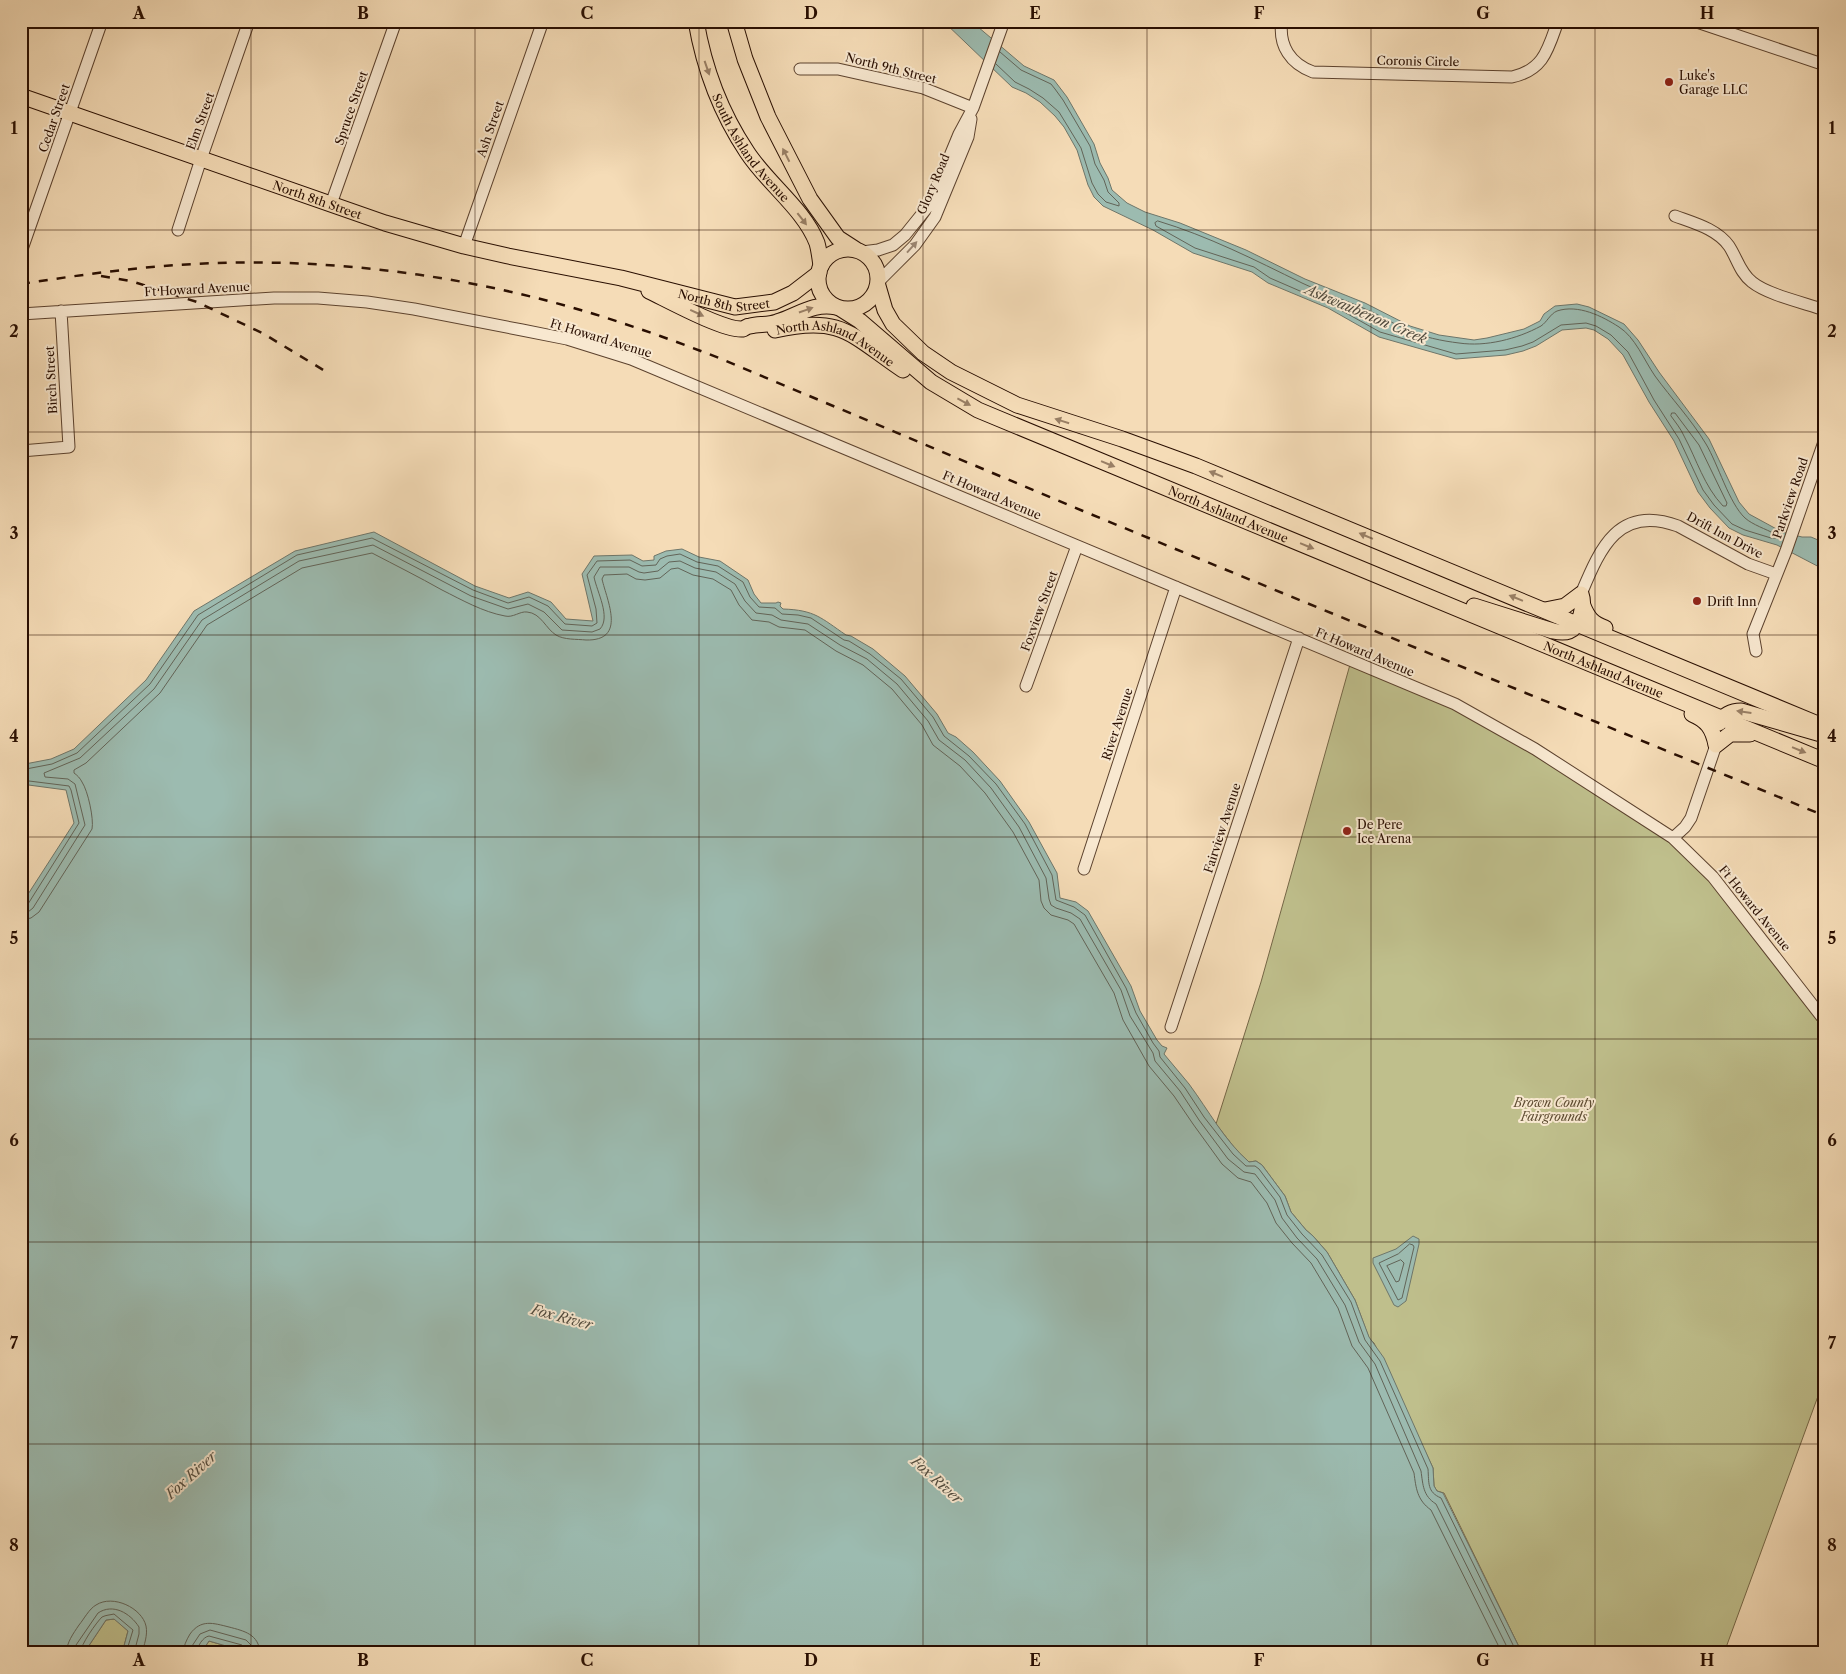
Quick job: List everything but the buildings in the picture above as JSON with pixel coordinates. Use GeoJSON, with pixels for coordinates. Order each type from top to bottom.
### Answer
{"type":"FeatureCollection","features":[{"type":"Feature","properties":{"kind":"main road","name":"South Ashland Avenue"},"geometry":{"type":"LineString","coordinates":[[696,21],[706,64],[723,111],[748,153],[809,228],[817,244],[820,269]]}},
{"type":"Feature","properties":{"kind":"main road","name":"South Ashland Avenue"},"geometry":{"type":"LineString","coordinates":[[734,21],[745,59],[768,117],[810,199],[838,238],[859,250]]}},
{"type":"Feature","properties":{"kind":"main road","name":"North 8th Street"},"geometry":{"type":"LineString","coordinates":[[21,96],[385,223],[464,246],[621,278],[736,307],[774,302],[793,293],[820,269]]}},
{"type":"Feature","properties":{"kind":"main road"},"geometry":{"type":"LineString","coordinates":[[931,382],[860,321],[827,301],[821,293],[818,283],[820,269],[827,257],[835,251],[845,248],[859,250],[874,262],[878,270],[878,284],[885,310],[893,324],[906,339],[937,363],[982,389],[1017,405],[1196,466],[1825,726]]}},
{"type":"Feature","properties":{"kind":"main road","name":"North 8th Street"},"geometry":{"type":"LineString","coordinates":[[621,278],[713,321],[743,329],[750,326],[778,322],[811,308],[827,305],[838,308]]}},
{"type":"Feature","properties":{"kind":"main road"},"geometry":{"type":"LineString","coordinates":[[838,308],[850,310],[860,308],[874,295],[878,284]]}},
{"type":"Feature","properties":{"kind":"main road","name":"North Ashland Avenue"},"geometry":{"type":"LineString","coordinates":[[743,329],[751,332],[770,332],[794,326],[814,324],[839,328],[869,346],[917,380],[931,382],[956,398],[998,419],[1722,718]]}},
{"type":"Feature","properties":{"kind":"main road"},"geometry":{"type":"LineString","coordinates":[[1429,596],[1469,604],[1553,631],[1564,632],[1570,631],[1577,624],[1582,600]]}},
{"type":"Feature","properties":{"kind":"main road"},"geometry":{"type":"LineString","coordinates":[[1545,610],[1582,600]]}},
{"type":"Feature","properties":{"kind":"main road"},"geometry":{"type":"LineString","coordinates":[[1582,600],[1588,618],[1597,625],[1798,707],[1825,726]]}},
{"type":"Feature","properties":{"kind":"main road"},"geometry":{"type":"LineString","coordinates":[[1514,632],[1516,641],[1697,716],[1707,722],[1715,739]]}},
{"type":"Feature","properties":{"kind":"main road"},"geometry":{"type":"LineString","coordinates":[[1715,739],[1722,718],[1735,711],[1741,711],[1825,736]]}},
{"type":"Feature","properties":{"kind":"main road"},"geometry":{"type":"LineString","coordinates":[[1722,718],[1825,761]]}},
{"type":"Feature","properties":{"kind":"main road"},"geometry":{"type":"LineString","coordinates":[[1715,739],[1734,732],[1766,736]]}},
{"type":"Feature","properties":{"kind":"street","name":"Cedar Street"},"geometry":{"type":"LineString","coordinates":[[21,252],[102,21]]}},
{"type":"Feature","properties":{"kind":"street","name":"Elm Street"},"geometry":{"type":"LineString","coordinates":[[178,230],[249,21]]}},
{"type":"Feature","properties":{"kind":"street","name":"Spruce Street"},"geometry":{"type":"LineString","coordinates":[[331,204],[396,21]]}},
{"type":"Feature","properties":{"kind":"street","name":"Ash Street"},"geometry":{"type":"LineString","coordinates":[[464,246],[543,21]]}},
{"type":"Feature","properties":{"kind":"street","name":"Glory Road"},"geometry":{"type":"LineString","coordinates":[[859,250],[878,250],[893,245],[905,235],[930,204],[973,108],[1004,21]]}},
{"type":"Feature","properties":{"kind":"street","name":"Coronis Circle"},"geometry":{"type":"LineString","coordinates":[[1282,21],[1282,41],[1289,56],[1303,68],[1313,72],[1512,77],[1531,70],[1538,65],[1549,48],[1558,21]]}},
{"type":"Feature","properties":{"kind":"street"},"geometry":{"type":"LineString","coordinates":[[1694,21],[1825,65]]}},
{"type":"Feature","properties":{"kind":"street","name":"North 9th Street"},"geometry":{"type":"LineString","coordinates":[[800,69],[838,69],[923,88],[973,108]]}},
{"type":"Feature","properties":{"kind":"street","name":"Glory Road"},"geometry":{"type":"LineString","coordinates":[[878,284],[915,245],[936,218],[968,137],[973,108]]}},
{"type":"Feature","properties":{"kind":"street"},"geometry":{"type":"LineString","coordinates":[[1676,216],[1720,236],[1728,245],[1746,276],[1755,285],[1825,310]]}},
{"type":"Feature","properties":{"kind":"street","name":"Ft Howard Avenue"},"geometry":{"type":"LineString","coordinates":[[21,314],[255,299],[318,298],[367,302],[414,309],[567,339],[631,359],[1455,704],[1535,749],[1673,838],[1713,877],[1825,1021]]}},
{"type":"Feature","properties":{"kind":"street","name":"Birch Street"},"geometry":{"type":"LineString","coordinates":[[21,451],[69,448],[61,311]]}},
{"type":"Feature","properties":{"kind":"street","name":"Parkview Road"},"geometry":{"type":"LineString","coordinates":[[1756,651],[1754,634],[1786,551],[1825,439]]}},
{"type":"Feature","properties":{"kind":"street","name":"Drift Inn Drive"},"geometry":{"type":"LineString","coordinates":[[1582,600],[1594,562],[1607,541],[1625,527],[1640,521],[1659,520],[1678,526],[1748,564],[1776,574]]}},
{"type":"Feature","properties":{"kind":"street","name":"Foxview Street"},"geometry":{"type":"LineString","coordinates":[[1026,686],[1077,546]]}},
{"type":"Feature","properties":{"kind":"street","name":"River Avenue"},"geometry":{"type":"LineString","coordinates":[[1084,869],[1176,587]]}},
{"type":"Feature","properties":{"kind":"street","name":"Fairview Avenue"},"geometry":{"type":"LineString","coordinates":[[1170,1027],[1298,638]]}},
{"type":"Feature","properties":{"kind":"street"},"geometry":{"type":"LineString","coordinates":[[1673,838],[1685,827],[1691,818],[1715,739]]}},
{"type":"Feature","properties":{"kind":"green space","name":"Brown County Fairgrounds"},"geometry":{"type":"Polygon","coordinates":[[[1351,661],[1455,704],[1673,838],[1713,877],[1825,1021],[1825,1377],[1724,1653],[1522,1653],[1444,1493],[1437,1491],[1434,1486],[1433,1468],[1374,1343],[1369,1338],[1355,1300],[1327,1252],[1291,1212],[1285,1196],[1262,1165],[1256,1161],[1249,1162],[1237,1151],[1216,1124],[1261,982],[1351,661]]]}},
{"type":"Feature","properties":{"kind":"green space"},"geometry":{"type":"Polygon","coordinates":[[[115,1619],[128,1631],[121,1653],[84,1653],[106,1620],[115,1619]]]}},
{"type":"Feature","properties":{"kind":"green space"},"geometry":{"type":"Polygon","coordinates":[[[209,1641],[240,1650],[242,1653],[201,1653],[209,1641]]]}},
{"type":"Feature","properties":{"kind":"water","name":"Ashwaubenon Creek"},"geometry":{"type":"Polygon","coordinates":[[[943,21],[971,21],[1024,66],[1054,80],[1067,97],[1094,144],[1112,190],[1127,203],[1145,212],[1180,223],[1246,250],[1305,279],[1365,303],[1410,326],[1439,335],[1474,340],[1487,338],[1524,329],[1540,321],[1544,314],[1555,306],[1577,304],[1589,307],[1624,324],[1638,340],[1659,372],[1709,439],[1739,502],[1749,514],[1782,532],[1802,537],[1811,537],[1825,543],[1825,570],[1777,545],[1743,535],[1729,528],[1698,492],[1674,441],[1649,402],[1623,355],[1608,339],[1594,330],[1586,328],[1562,330],[1536,346],[1523,351],[1506,355],[1456,359],[1379,337],[1328,308],[1268,283],[1252,272],[1193,253],[1153,230],[1103,206],[1094,197],[1088,185],[1077,150],[1064,127],[1055,116],[1040,102],[1012,87],[943,21]]]}},
{"type":"Feature","properties":{"kind":"water","name":"Fox River"},"geometry":{"type":"Polygon","coordinates":[[[374,532],[475,586],[509,598],[528,592],[551,602],[566,619],[593,621],[582,574],[594,556],[632,555],[643,561],[654,560],[654,556],[666,551],[682,549],[699,557],[720,561],[748,580],[754,594],[761,603],[778,602],[781,603],[780,606],[783,609],[803,611],[817,616],[846,635],[873,649],[905,676],[937,714],[948,733],[956,737],[973,752],[1000,781],[1029,822],[1057,873],[1060,898],[1076,902],[1088,911],[1131,986],[1140,1011],[1157,1040],[1162,1046],[1167,1048],[1164,1054],[1189,1084],[1232,1144],[1249,1162],[1256,1161],[1262,1165],[1285,1196],[1291,1212],[1327,1252],[1355,1300],[1369,1337],[1384,1358],[1433,1468],[1434,1486],[1437,1491],[1443,1493],[1522,1653],[243,1653],[240,1650],[209,1641],[201,1653],[121,1653],[128,1631],[114,1619],[106,1620],[84,1653],[21,1653],[21,905],[74,823],[66,790],[21,784],[21,763],[25,764],[51,759],[74,749],[146,680],[194,611],[295,551],[374,532]]]}},
{"type":"Feature","properties":{"kind":"water"},"geometry":{"type":"Polygon","coordinates":[[[1413,1236],[1419,1239],[1419,1244],[1406,1301],[1398,1307],[1394,1305],[1373,1263],[1373,1258],[1396,1249],[1413,1236]]]}},
{"type":"Feature","properties":{"kind":"railway"},"geometry":{"type":"LineString","coordinates":[[21,284],[94,273],[168,266],[217,263],[312,264],[407,273],[455,281],[502,290],[594,314],[719,358],[1083,511],[1825,816]]}},
{"type":"Feature","properties":{"kind":"railway"},"geometry":{"type":"LineString","coordinates":[[101,276],[131,281],[197,302],[264,334],[325,371]]}},
{"type":"Feature","properties":{"kind":"place","name":"Luke's Garage LLC"},"geometry":{"type":"Point","coordinates":[1669,82]}},
{"type":"Feature","properties":{"kind":"place","name":"Drift Inn"},"geometry":{"type":"Point","coordinates":[1697,601]}},
{"type":"Feature","properties":{"kind":"place","name":"De Pere Ice Arena"},"geometry":{"type":"Point","coordinates":[1347,831]}}]}
